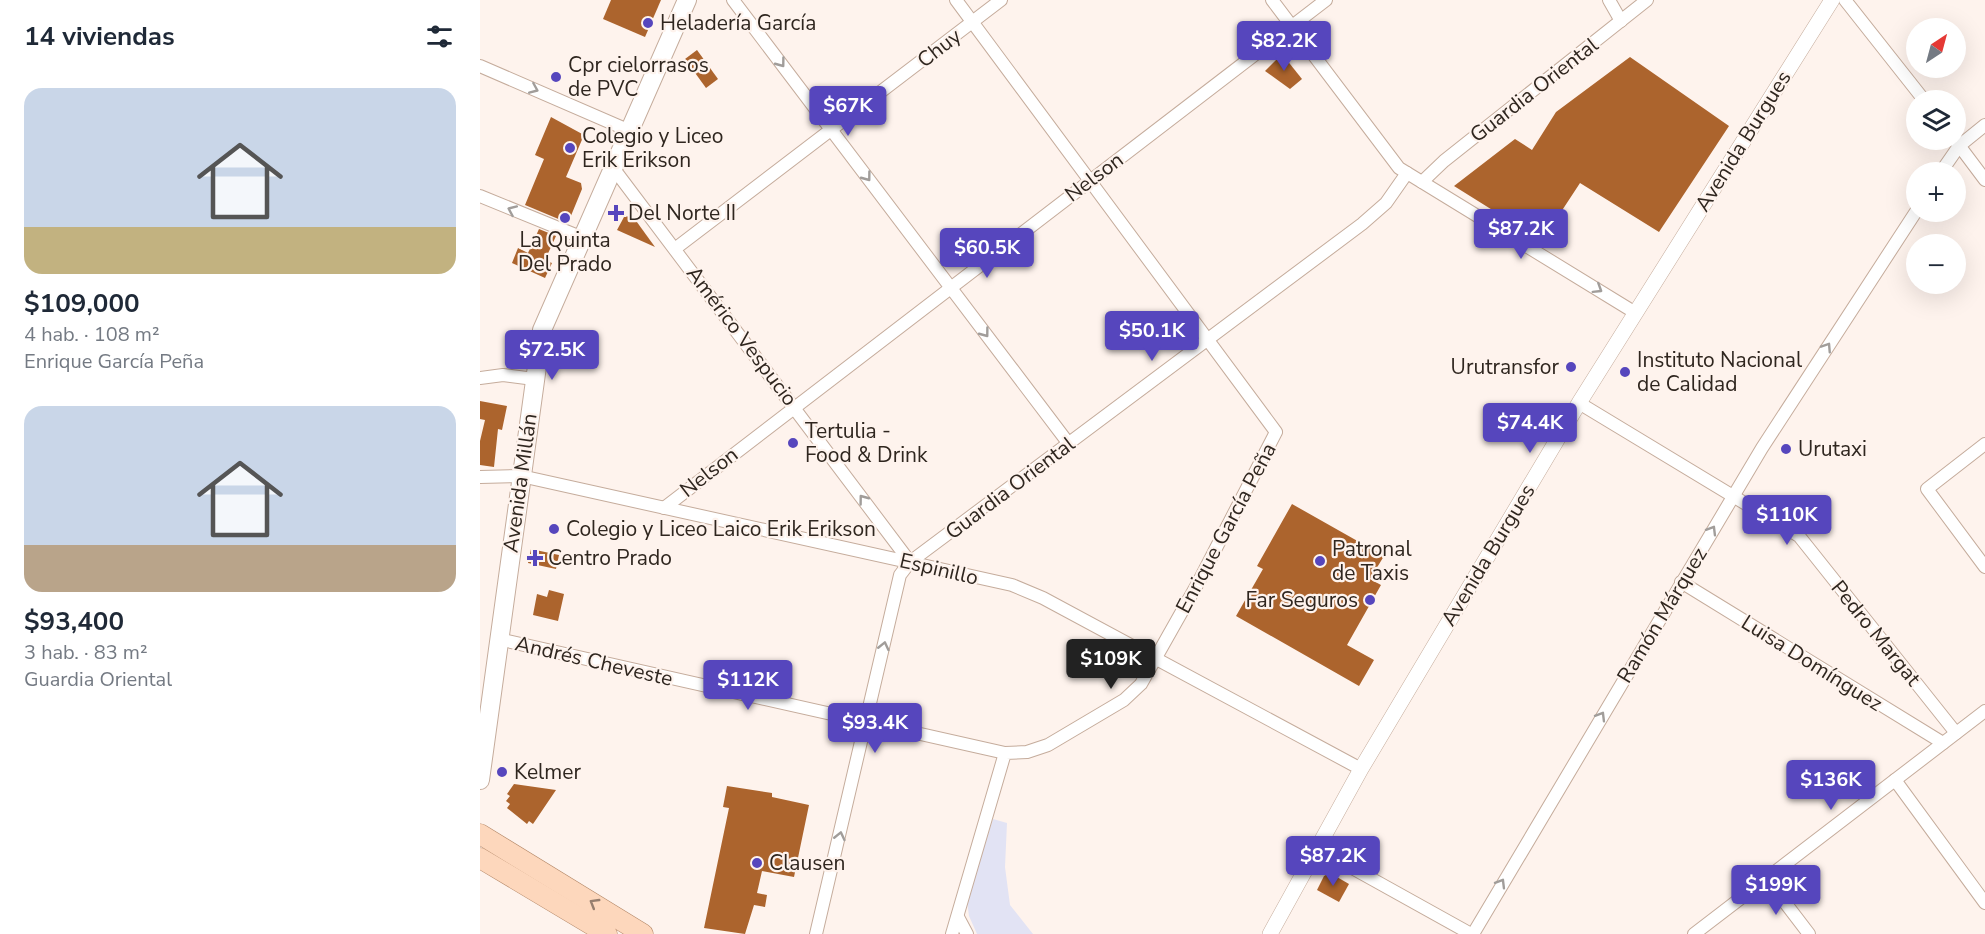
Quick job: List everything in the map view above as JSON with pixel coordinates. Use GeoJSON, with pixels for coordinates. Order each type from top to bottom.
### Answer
{"type":"FeatureCollection","features":[{"type":"Feature","properties":{"kind":"main road","name":"Avenida Millán"},"geometry":{"type":"LineString","coordinates":[[480,780],[542,330],[687,0]]}},
{"type":"Feature","properties":{"kind":"main road"},"geometry":{"type":"LineString","coordinates":[[480,834],[643,934]]}},
{"type":"Feature","properties":{"kind":"main road"},"geometry":{"type":"LineString","coordinates":[[480,858],[607,934]]}},
{"type":"Feature","properties":{"kind":"street"},"geometry":{"type":"LineString","coordinates":[[733,0],[1069,444]]}},
{"type":"Feature","properties":{"kind":"street"},"geometry":{"type":"LineString","coordinates":[[956,0],[1208,338]]}},
{"type":"Feature","properties":{"kind":"street","name":"Chuy"},"geometry":{"type":"LineString","coordinates":[[676,248],[1001,0]]}},
{"type":"Feature","properties":{"kind":"street"},"geometry":{"type":"LineString","coordinates":[[1272,0],[1394,162],[1407,173],[1634,312]]}},
{"type":"Feature","properties":{"kind":"street","name":"Nelson"},"geometry":{"type":"LineString","coordinates":[[664,508],[794,405],[1326,0]]}},
{"type":"Feature","properties":{"kind":"street"},"geometry":{"type":"LineString","coordinates":[[1609,0],[1621,21]]}},
{"type":"Feature","properties":{"kind":"street","name":"Guardia Oriental"},"geometry":{"type":"LineString","coordinates":[[1422,182],[1444,161],[1647,0]]}},
{"type":"Feature","properties":{"kind":"street","name":"Avenida Burgues"},"geometry":{"type":"LineString","coordinates":[[1270,934],[1361,769],[1579,403],[1634,312],[1832,0]]}},
{"type":"Feature","properties":{"kind":"street"},"geometry":{"type":"LineString","coordinates":[[1845,0],[1916,90]]}},
{"type":"Feature","properties":{"kind":"street"},"geometry":{"type":"LineString","coordinates":[[480,66],[630,131]]}},
{"type":"Feature","properties":{"kind":"street"},"geometry":{"type":"LineString","coordinates":[[1966,137],[1985,125]]}},
{"type":"Feature","properties":{"kind":"street"},"geometry":{"type":"LineString","coordinates":[[1963,150],[1985,180]]}},
{"type":"Feature","properties":{"kind":"street","name":"Américo Vespucio"},"geometry":{"type":"LineString","coordinates":[[614,169],[676,248],[910,562]]}},
{"type":"Feature","properties":{"kind":"street","name":"Guardia Oriental"},"geometry":{"type":"LineString","coordinates":[[816,934],[900,575],[910,562],[1362,224],[1386,203],[1407,173]]}},
{"type":"Feature","properties":{"kind":"street"},"geometry":{"type":"LineString","coordinates":[[480,196],[583,238]]}},
{"type":"Feature","properties":{"kind":"street","name":"Ramón Márquez"},"geometry":{"type":"LineString","coordinates":[[1472,934],[1733,496],[1791,402],[1909,222]]}},
{"type":"Feature","properties":{"kind":"street","name":"Enrique García Peña"},"geometry":{"type":"LineString","coordinates":[[1005,753],[1027,752],[1048,745],[1124,700],[1141,684],[1276,432],[1208,338]]}},
{"type":"Feature","properties":{"kind":"street"},"geometry":{"type":"LineString","coordinates":[[480,378],[503,375],[534,379]]}},
{"type":"Feature","properties":{"kind":"street","name":"Pedro Margat"},"geometry":{"type":"LineString","coordinates":[[1579,403],[1799,536],[1956,733]]}},
{"type":"Feature","properties":{"kind":"street"},"geometry":{"type":"LineString","coordinates":[[1985,444],[1927,489],[1985,567]]}},
{"type":"Feature","properties":{"kind":"street","name":"Espinillo"},"geometry":{"type":"LineString","coordinates":[[480,477],[521,476],[1026,590],[1361,769]]}},
{"type":"Feature","properties":{"kind":"street","name":"Luisa Domínguez"},"geometry":{"type":"LineString","coordinates":[[1681,582],[1943,743]]}},
{"type":"Feature","properties":{"kind":"street","name":"Andrés Cheveste"},"geometry":{"type":"LineString","coordinates":[[498,639],[1005,753]]}},
{"type":"Feature","properties":{"kind":"street"},"geometry":{"type":"LineString","coordinates":[[1694,934],[1985,711]]}},
{"type":"Feature","properties":{"kind":"street"},"geometry":{"type":"LineString","coordinates":[[952,934],[1005,753]]}},
{"type":"Feature","properties":{"kind":"street"},"geometry":{"type":"LineString","coordinates":[[1895,780],[1985,903]]}},
{"type":"Feature","properties":{"kind":"street"},"geometry":{"type":"LineString","coordinates":[[1318,849],[1472,934]]}},
{"type":"Feature","properties":{"kind":"street"},"geometry":{"type":"LineString","coordinates":[[1767,879],[1809,934]]}},
{"type":"Feature","properties":{"kind":"street"},"geometry":{"type":"LineString","coordinates":[[958,917],[967,934]]}},
{"type":"Feature","properties":{"kind":"shaded area"},"geometry":{"type":"Polygon","coordinates":[[[993,819],[1007,823],[1005,867],[1010,905],[1033,934],[977,934],[969,916],[967,901],[993,819]]]}},
{"type":"Feature","properties":{"kind":"building"},"geometry":{"type":"Polygon","coordinates":[[[611,0],[661,0],[645,37],[603,19],[611,0]]]}},
{"type":"Feature","properties":{"kind":"building"},"geometry":{"type":"Polygon","coordinates":[[[697,50],[718,79],[706,88],[685,59],[697,50]]]}},
{"type":"Feature","properties":{"kind":"building"},"geometry":{"type":"Polygon","coordinates":[[[1282,54],[1302,79],[1290,89],[1265,71],[1282,54]]]}},
{"type":"Feature","properties":{"kind":"building"},"geometry":{"type":"Polygon","coordinates":[[[1630,57],[1729,126],[1659,232],[1580,183],[1542,241],[1454,186],[1515,139],[1532,150],[1556,112],[1630,57]]]}},
{"type":"Feature","properties":{"kind":"building"},"geometry":{"type":"Polygon","coordinates":[[[551,117],[584,135],[566,177],[581,183],[582,189],[568,223],[525,205],[544,159],[535,155],[551,117]]]}},
{"type":"Feature","properties":{"kind":"building"},"geometry":{"type":"Polygon","coordinates":[[[624,217],[634,218],[655,247],[617,230],[624,217]]]}},
{"type":"Feature","properties":{"kind":"building"},"geometry":{"type":"Polygon","coordinates":[[[539,229],[556,236],[545,260],[552,263],[545,278],[512,263],[518,248],[528,253],[539,229]]]}},
{"type":"Feature","properties":{"kind":"building"},"geometry":{"type":"Polygon","coordinates":[[[480,401],[507,406],[502,430],[498,429],[494,467],[480,465],[480,441],[485,420],[480,419],[480,401]]]}},
{"type":"Feature","properties":{"kind":"building"},"geometry":{"type":"Polygon","coordinates":[[[1292,504],[1384,556],[1370,579],[1381,585],[1347,645],[1374,660],[1359,686],[1236,616],[1263,569],[1257,566],[1292,504]]]}},
{"type":"Feature","properties":{"kind":"building"},"geometry":{"type":"Polygon","coordinates":[[[531,549],[559,555],[556,569],[528,563],[531,549]]]}},
{"type":"Feature","properties":{"kind":"building"},"geometry":{"type":"Polygon","coordinates":[[[549,590],[564,594],[558,621],[533,615],[537,594],[547,597],[549,590]]]}},
{"type":"Feature","properties":{"kind":"building"},"geometry":{"type":"Polygon","coordinates":[[[514,784],[556,790],[533,824],[529,821],[527,824],[507,808],[510,804],[506,801],[510,796],[507,794],[514,784]]]}},
{"type":"Feature","properties":{"kind":"building","name":"Clausen"},"geometry":{"type":"Polygon","coordinates":[[[727,786],[772,793],[772,797],[809,805],[794,877],[762,871],[757,893],[767,895],[765,907],[754,905],[745,934],[704,928],[729,808],[723,807],[727,786]]]}},
{"type":"Feature","properties":{"kind":"building"},"geometry":{"type":"Polygon","coordinates":[[[1330,873],[1349,884],[1339,902],[1317,890],[1324,876],[1330,873]]]}},
{"type":"Feature","properties":{"kind":"place","name":"Heladería García"},"geometry":{"type":"Point","coordinates":[648,23]}},
{"type":"Feature","properties":{"kind":"place","name":"Cpr cielorrasos de PVC"},"geometry":{"type":"Point","coordinates":[556,77]}},
{"type":"Feature","properties":{"kind":"place","name":"Colegio y Liceo Erik Erikson"},"geometry":{"type":"Point","coordinates":[570,148]}},
{"type":"Feature","properties":{"kind":"place","name":"Del Norte II"},"geometry":{"type":"Point","coordinates":[616,213]}},
{"type":"Feature","properties":{"kind":"place","name":"La Quinta Del Prado"},"geometry":{"type":"Point","coordinates":[565,218]}},
{"type":"Feature","properties":{"kind":"place","name":"Urutransfor"},"geometry":{"type":"Point","coordinates":[1571,367]}},
{"type":"Feature","properties":{"kind":"place","name":"Instituto Nacional de Calidad"},"geometry":{"type":"Point","coordinates":[1625,372]}},
{"type":"Feature","properties":{"kind":"place","name":"Tertulia - Food & Drink"},"geometry":{"type":"Point","coordinates":[793,443]}},
{"type":"Feature","properties":{"kind":"place","name":"Urutaxi"},"geometry":{"type":"Point","coordinates":[1786,449]}},
{"type":"Feature","properties":{"kind":"place","name":"Colegio y Liceo Laico Erik Erikson"},"geometry":{"type":"Point","coordinates":[554,529]}},
{"type":"Feature","properties":{"kind":"place","name":"Centro Prado"},"geometry":{"type":"Point","coordinates":[535,558]}},
{"type":"Feature","properties":{"kind":"place","name":"Patronal de Taxis"},"geometry":{"type":"Point","coordinates":[1320,561]}},
{"type":"Feature","properties":{"kind":"place","name":"Far Seguros"},"geometry":{"type":"Point","coordinates":[1370,600]}},
{"type":"Feature","properties":{"kind":"place","name":"Kelmer"},"geometry":{"type":"Point","coordinates":[502,772]}},
{"type":"Feature","properties":{"kind":"place","name":"Clausen"},"geometry":{"type":"Point","coordinates":[757,863]}}]}
